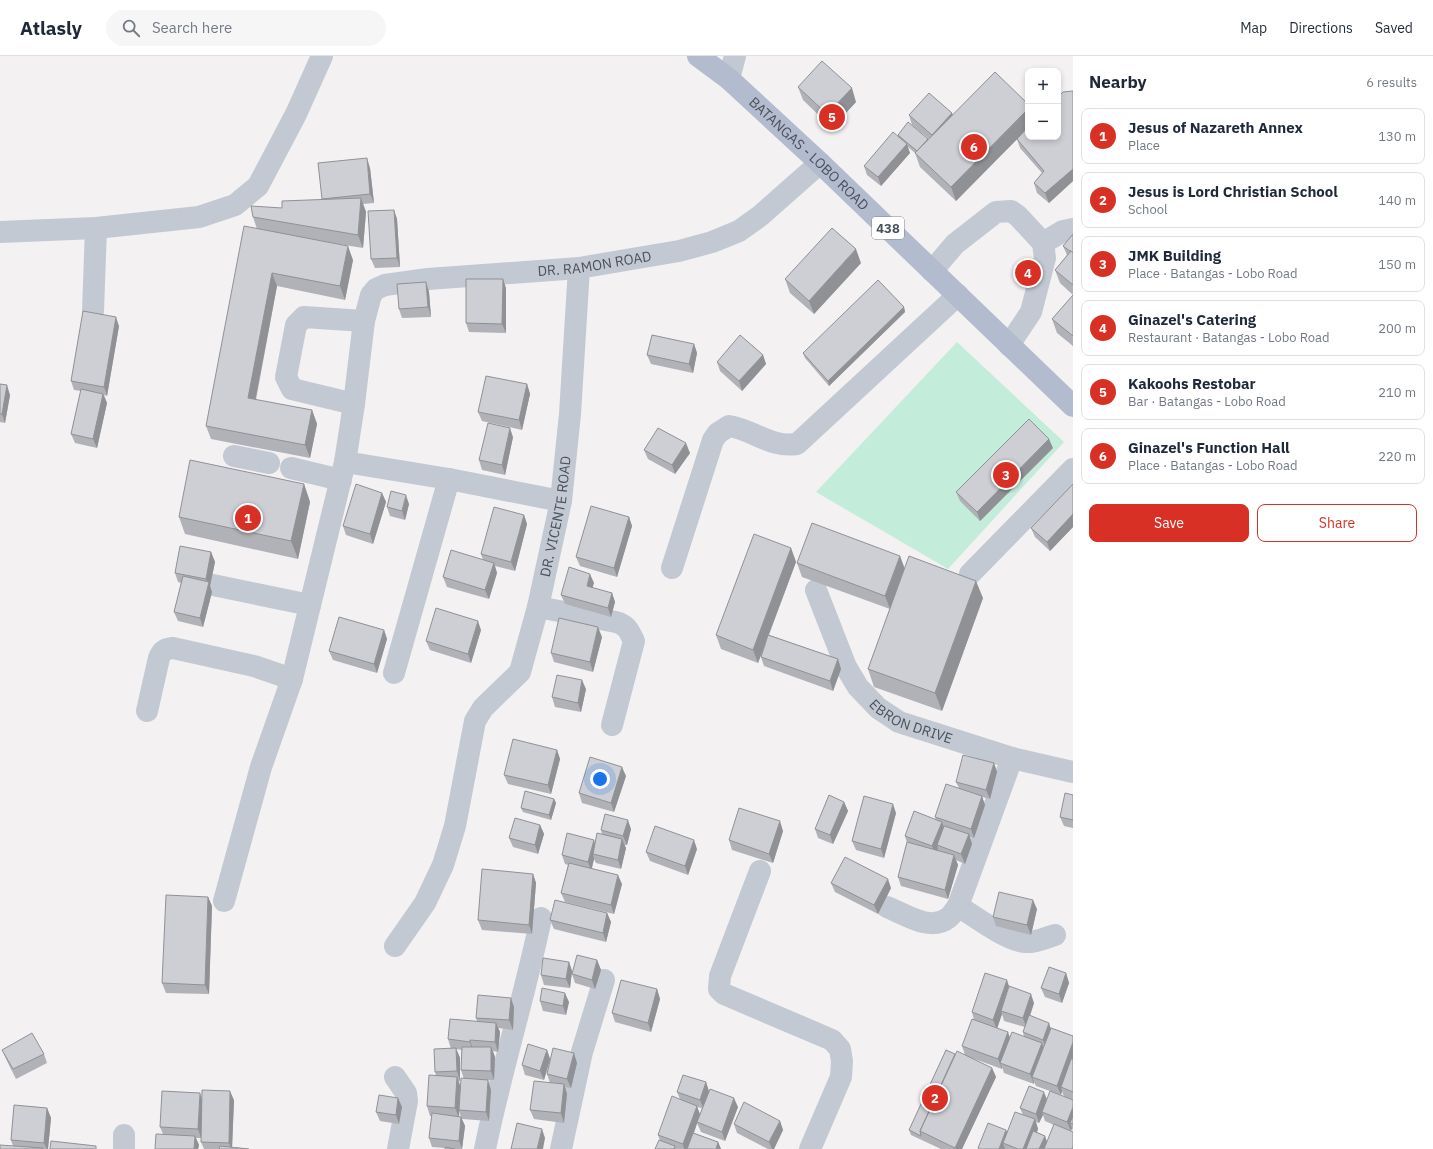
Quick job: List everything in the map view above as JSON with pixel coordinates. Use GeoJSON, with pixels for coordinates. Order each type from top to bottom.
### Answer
{"type":"FeatureCollection","features":[{"type":"Feature","properties":{"kind":"main road","name":"BATANGAS - LOBO ROAD"},"geometry":{"type":"LineString","coordinates":[[698,56],[730,79],[820,163],[1073,406]]}},
{"type":"Feature","properties":{"kind":"street"},"geometry":{"type":"LineString","coordinates":[[0,232],[96,228],[199,217],[235,205],[258,186],[296,114],[322,56]]}},
{"type":"Feature","properties":{"kind":"street"},"geometry":{"type":"LineString","coordinates":[[730,79],[735,56]]}},
{"type":"Feature","properties":{"kind":"street","name":"DR. RAMON ROAD"},"geometry":{"type":"LineString","coordinates":[[224,901],[261,767],[292,679],[343,471],[354,404],[364,321],[371,295],[376,289],[385,285],[428,279],[579,268],[679,251],[712,242],[740,231],[760,216],[820,163]]}},
{"type":"Feature","properties":{"kind":"street"},"geometry":{"type":"LineString","coordinates":[[932,271],[955,244],[996,212],[1011,211],[1018,216],[1043,243],[1045,258],[1031,312],[1009,345]]}},
{"type":"Feature","properties":{"kind":"street"},"geometry":{"type":"LineString","coordinates":[[94,311],[96,228]]}},
{"type":"Feature","properties":{"kind":"street"},"geometry":{"type":"LineString","coordinates":[[1043,243],[1063,231],[1073,229]]}},
{"type":"Feature","properties":{"kind":"street","name":"DR. VICENTE ROAD"},"geometry":{"type":"LineString","coordinates":[[395,946],[425,903],[443,865],[455,826],[469,743],[475,721],[483,708],[520,672],[538,607],[561,501],[570,414],[579,268]]}},
{"type":"Feature","properties":{"kind":"street"},"geometry":{"type":"LineString","coordinates":[[672,568],[713,440],[718,432],[729,426],[743,428],[772,443],[787,445],[797,444],[958,295]]}},
{"type":"Feature","properties":{"kind":"street"},"geometry":{"type":"LineString","coordinates":[[354,404],[292,389],[286,377],[296,326],[299,320],[304,317],[364,321]]}},
{"type":"Feature","properties":{"kind":"street"},"geometry":{"type":"LineString","coordinates":[[234,456],[269,463]]}},
{"type":"Feature","properties":{"kind":"street"},"geometry":{"type":"LineString","coordinates":[[290,468],[449,479],[561,501]]}},
{"type":"Feature","properties":{"kind":"street"},"geometry":{"type":"LineString","coordinates":[[970,574],[1073,469]]}},
{"type":"Feature","properties":{"kind":"street"},"geometry":{"type":"LineString","coordinates":[[394,673],[449,479]]}},
{"type":"Feature","properties":{"kind":"street"},"geometry":{"type":"LineString","coordinates":[[213,585],[310,605]]}},
{"type":"Feature","properties":{"kind":"street","name":"EBRON DRIVE"},"geometry":{"type":"LineString","coordinates":[[816,590],[846,666],[858,687],[878,708],[899,722],[1012,758],[1073,772]]}},
{"type":"Feature","properties":{"kind":"street"},"geometry":{"type":"LineString","coordinates":[[538,607],[616,622],[625,625],[630,631],[634,641],[612,725]]}},
{"type":"Feature","properties":{"kind":"street"},"geometry":{"type":"LineString","coordinates":[[147,711],[159,658],[165,649],[173,648],[254,666],[292,679]]}},
{"type":"Feature","properties":{"kind":"street"},"geometry":{"type":"LineString","coordinates":[[887,906],[926,923],[939,923],[949,918],[958,906],[1012,758]]}},
{"type":"Feature","properties":{"kind":"street"},"geometry":{"type":"LineString","coordinates":[[760,871],[720,976],[719,989],[724,994],[832,1040],[840,1049],[842,1062],[841,1077],[810,1149]]}},
{"type":"Feature","properties":{"kind":"street"},"geometry":{"type":"LineString","coordinates":[[958,906],[1012,939],[1024,942],[1035,942],[1055,935]]}},
{"type":"Feature","properties":{"kind":"street"},"geometry":{"type":"LineString","coordinates":[[485,1149],[497,1091],[529,976],[542,918]]}},
{"type":"Feature","properties":{"kind":"street"},"geometry":{"type":"LineString","coordinates":[[561,1149],[582,1052],[604,980]]}},
{"type":"Feature","properties":{"kind":"street"},"geometry":{"type":"LineString","coordinates":[[395,1077],[406,1092],[406,1101],[398,1149]]}},
{"type":"Feature","properties":{"kind":"green space"},"geometry":{"type":"Polygon","coordinates":[[[957,342],[1064,442],[948,569],[816,492],[957,342]]]}},
{"type":"Feature","properties":{"kind":"building"},"geometry":{"type":"Polygon","coordinates":[[[822,61],[852,88],[827,114],[798,87],[822,61]]]}},
{"type":"Feature","properties":{"kind":"building"},"geometry":{"type":"Polygon","coordinates":[[[995,72],[1025,101],[1025,112],[951,187],[915,153],[995,72]]]}},
{"type":"Feature","properties":{"kind":"building"},"geometry":{"type":"Polygon","coordinates":[[[1073,91],[1073,169],[1045,193],[1034,183],[1044,171],[1017,139],[1025,130],[1025,140],[1061,140],[1061,94],[1063,92],[1073,91]]]}},
{"type":"Feature","properties":{"kind":"building"},"geometry":{"type":"Polygon","coordinates":[[[929,93],[952,113],[932,135],[909,115],[929,93]]]}},
{"type":"Feature","properties":{"kind":"building"},"geometry":{"type":"Polygon","coordinates":[[[908,122],[928,139],[917,151],[898,135],[908,122]]]}},
{"type":"Feature","properties":{"kind":"building"},"geometry":{"type":"Polygon","coordinates":[[[893,132],[907,144],[878,177],[864,166],[893,132]]]}},
{"type":"Feature","properties":{"kind":"building"},"geometry":{"type":"Polygon","coordinates":[[[367,158],[370,194],[322,199],[318,163],[367,158]]]}},
{"type":"Feature","properties":{"kind":"building"},"geometry":{"type":"Polygon","coordinates":[[[361,198],[358,235],[253,217],[251,206],[282,208],[282,201],[361,198]]]}},
{"type":"Feature","properties":{"kind":"building"},"geometry":{"type":"Polygon","coordinates":[[[394,210],[397,258],[371,259],[368,211],[394,210]]]}},
{"type":"Feature","properties":{"kind":"building"},"geometry":{"type":"Polygon","coordinates":[[[244,226],[348,246],[340,286],[272,273],[248,398],[312,410],[305,445],[206,426],[244,226]]]}},
{"type":"Feature","properties":{"kind":"building"},"geometry":{"type":"Polygon","coordinates":[[[832,228],[856,249],[809,301],[785,279],[832,228]]]}},
{"type":"Feature","properties":{"kind":"building"},"geometry":{"type":"Polygon","coordinates":[[[1073,234],[1073,253],[1063,246],[1073,234]]]}},
{"type":"Feature","properties":{"kind":"building"},"geometry":{"type":"Polygon","coordinates":[[[1071,251],[1073,253],[1073,285],[1055,270],[1071,251]]]}},
{"type":"Feature","properties":{"kind":"building"},"geometry":{"type":"Polygon","coordinates":[[[466,279],[503,279],[502,324],[466,323],[466,279]]]}},
{"type":"Feature","properties":{"kind":"building"},"geometry":{"type":"Polygon","coordinates":[[[878,280],[904,307],[828,381],[803,353],[878,280]]]}},
{"type":"Feature","properties":{"kind":"building"},"geometry":{"type":"Polygon","coordinates":[[[426,282],[428,307],[399,309],[397,284],[426,282]]]}},
{"type":"Feature","properties":{"kind":"building"},"geometry":{"type":"Polygon","coordinates":[[[1073,295],[1073,336],[1052,319],[1073,295]]]}},
{"type":"Feature","properties":{"kind":"building"},"geometry":{"type":"Polygon","coordinates":[[[83,311],[116,317],[104,387],[71,381],[83,311]]]}},
{"type":"Feature","properties":{"kind":"building"},"geometry":{"type":"Polygon","coordinates":[[[652,335],[694,344],[689,364],[647,355],[652,335]]]}},
{"type":"Feature","properties":{"kind":"building"},"geometry":{"type":"Polygon","coordinates":[[[740,335],[763,355],[739,381],[717,362],[740,335]]]}},
{"type":"Feature","properties":{"kind":"building"},"geometry":{"type":"Polygon","coordinates":[[[486,376],[527,384],[519,420],[478,412],[486,376]]]}},
{"type":"Feature","properties":{"kind":"building"},"geometry":{"type":"Polygon","coordinates":[[[0,384],[7,385],[2,414],[0,414],[0,384]]]}},
{"type":"Feature","properties":{"kind":"building"},"geometry":{"type":"Polygon","coordinates":[[[81,389],[103,394],[93,439],[71,434],[81,389]]]}},
{"type":"Feature","properties":{"kind":"building"},"geometry":{"type":"Polygon","coordinates":[[[1029,419],[1049,439],[977,512],[956,492],[1029,419]]]}},
{"type":"Feature","properties":{"kind":"building"},"geometry":{"type":"Polygon","coordinates":[[[488,423],[510,428],[502,465],[479,460],[488,423]]]}},
{"type":"Feature","properties":{"kind":"building"},"geometry":{"type":"Polygon","coordinates":[[[658,428],[686,443],[672,465],[644,450],[658,428]]]}},
{"type":"Feature","properties":{"kind":"building"},"geometry":{"type":"Polygon","coordinates":[[[190,460],[304,484],[291,541],[179,517],[190,460]]]}},
{"type":"Feature","properties":{"kind":"building"},"geometry":{"type":"Polygon","coordinates":[[[356,484],[382,493],[370,534],[343,526],[356,484]]]}},
{"type":"Feature","properties":{"kind":"building"},"geometry":{"type":"Polygon","coordinates":[[[1073,484],[1073,514],[1047,542],[1031,528],[1073,484]]]}},
{"type":"Feature","properties":{"kind":"building"},"geometry":{"type":"Polygon","coordinates":[[[391,491],[406,495],[402,511],[387,507],[391,491]]]}},
{"type":"Feature","properties":{"kind":"building"},"geometry":{"type":"Polygon","coordinates":[[[591,506],[629,517],[614,568],[576,557],[591,506]]]}},
{"type":"Feature","properties":{"kind":"building"},"geometry":{"type":"Polygon","coordinates":[[[494,507],[524,515],[511,562],[481,554],[494,507]]]}},
{"type":"Feature","properties":{"kind":"building"},"geometry":{"type":"Polygon","coordinates":[[[812,523],[900,556],[885,596],[797,563],[812,523]]]}},
{"type":"Feature","properties":{"kind":"building"},"geometry":{"type":"Polygon","coordinates":[[[754,534],[791,548],[753,650],[716,635],[754,534]]]}},
{"type":"Feature","properties":{"kind":"building"},"geometry":{"type":"Polygon","coordinates":[[[180,546],[211,552],[206,579],[175,573],[180,546]]]}},
{"type":"Feature","properties":{"kind":"building"},"geometry":{"type":"Polygon","coordinates":[[[451,550],[494,563],[485,590],[443,577],[451,550]]]}},
{"type":"Feature","properties":{"kind":"building"},"geometry":{"type":"Polygon","coordinates":[[[909,556],[976,581],[935,693],[868,669],[909,556]]]}},
{"type":"Feature","properties":{"kind":"building"},"geometry":{"type":"Polygon","coordinates":[[[569,567],[590,574],[587,586],[612,593],[608,608],[561,595],[569,567]]]}},
{"type":"Feature","properties":{"kind":"building"},"geometry":{"type":"Polygon","coordinates":[[[183,576],[209,582],[200,618],[174,612],[183,576]]]}},
{"type":"Feature","properties":{"kind":"building"},"geometry":{"type":"Polygon","coordinates":[[[436,608],[478,621],[468,654],[426,641],[436,608]]]}},
{"type":"Feature","properties":{"kind":"building"},"geometry":{"type":"Polygon","coordinates":[[[339,617],[384,630],[374,664],[329,651],[339,617]]]}},
{"type":"Feature","properties":{"kind":"building"},"geometry":{"type":"Polygon","coordinates":[[[559,618],[598,627],[590,662],[551,653],[559,618]]]}},
{"type":"Feature","properties":{"kind":"building"},"geometry":{"type":"Polygon","coordinates":[[[768,635],[838,659],[830,681],[761,657],[768,635]]]}},
{"type":"Feature","properties":{"kind":"building"},"geometry":{"type":"Polygon","coordinates":[[[557,675],[582,680],[578,703],[552,697],[557,675]]]}},
{"type":"Feature","properties":{"kind":"building"},"geometry":{"type":"Polygon","coordinates":[[[513,739],[557,750],[548,785],[504,775],[513,739]]]}},
{"type":"Feature","properties":{"kind":"building"},"geometry":{"type":"Polygon","coordinates":[[[963,755],[994,763],[986,790],[956,782],[963,755]]]}},
{"type":"Feature","properties":{"kind":"building"},"geometry":{"type":"Polygon","coordinates":[[[590,757],[622,767],[611,803],[579,793],[590,757]]]}},
{"type":"Feature","properties":{"kind":"building"},"geometry":{"type":"Polygon","coordinates":[[[946,784],[982,796],[971,829],[935,817],[946,784]]]}},
{"type":"Feature","properties":{"kind":"building"},"geometry":{"type":"Polygon","coordinates":[[[525,791],[554,799],[549,815],[521,808],[525,791]]]}},
{"type":"Feature","properties":{"kind":"building"},"geometry":{"type":"Polygon","coordinates":[[[1065,793],[1073,795],[1073,820],[1060,817],[1065,793]]]}},
{"type":"Feature","properties":{"kind":"building"},"geometry":{"type":"Polygon","coordinates":[[[829,795],[844,802],[830,835],[815,829],[829,795]]]}},
{"type":"Feature","properties":{"kind":"building"},"geometry":{"type":"Polygon","coordinates":[[[864,796],[893,804],[881,849],[852,841],[864,796]]]}},
{"type":"Feature","properties":{"kind":"building"},"geometry":{"type":"Polygon","coordinates":[[[739,808],[780,821],[769,854],[729,840],[739,808]]]}},
{"type":"Feature","properties":{"kind":"building"},"geometry":{"type":"Polygon","coordinates":[[[914,811],[942,822],[932,846],[905,836],[914,811]]]}},
{"type":"Feature","properties":{"kind":"building"},"geometry":{"type":"Polygon","coordinates":[[[605,814],[628,820],[623,836],[601,830],[605,814]]]}},
{"type":"Feature","properties":{"kind":"building"},"geometry":{"type":"Polygon","coordinates":[[[515,818],[540,825],[535,845],[509,838],[515,818]]]}},
{"type":"Feature","properties":{"kind":"building"},"geometry":{"type":"Polygon","coordinates":[[[655,826],[694,840],[685,866],[646,852],[655,826]]]}},
{"type":"Feature","properties":{"kind":"building"},"geometry":{"type":"Polygon","coordinates":[[[944,826],[969,834],[961,854],[937,845],[944,826]]]}},
{"type":"Feature","properties":{"kind":"building"},"geometry":{"type":"Polygon","coordinates":[[[567,833],[594,840],[588,862],[562,855],[567,833]]]}},
{"type":"Feature","properties":{"kind":"building"},"geometry":{"type":"Polygon","coordinates":[[[597,833],[622,839],[618,860],[593,854],[597,833]]]}},
{"type":"Feature","properties":{"kind":"building"},"geometry":{"type":"Polygon","coordinates":[[[907,842],[954,855],[945,890],[898,877],[907,842]]]}},
{"type":"Feature","properties":{"kind":"building"},"geometry":{"type":"Polygon","coordinates":[[[845,857],[888,879],[874,905],[831,883],[845,857]]]}},
{"type":"Feature","properties":{"kind":"building"},"geometry":{"type":"Polygon","coordinates":[[[569,863],[618,875],[611,905],[561,893],[569,863]]]}},
{"type":"Feature","properties":{"kind":"building"},"geometry":{"type":"Polygon","coordinates":[[[482,869],[533,874],[529,925],[478,920],[482,869]]]}},
{"type":"Feature","properties":{"kind":"building"},"geometry":{"type":"Polygon","coordinates":[[[999,892],[1033,900],[1027,925],[993,917],[999,892]]]}},
{"type":"Feature","properties":{"kind":"building"},"geometry":{"type":"Polygon","coordinates":[[[166,895],[208,897],[205,985],[162,983],[166,895]]]}},
{"type":"Feature","properties":{"kind":"building"},"geometry":{"type":"Polygon","coordinates":[[[555,900],[607,913],[603,933],[550,920],[555,900]]]}},
{"type":"Feature","properties":{"kind":"building"},"geometry":{"type":"Polygon","coordinates":[[[577,955],[597,960],[592,980],[572,974],[577,955]]]}},
{"type":"Feature","properties":{"kind":"building"},"geometry":{"type":"Polygon","coordinates":[[[543,958],[569,962],[566,979],[541,975],[543,958]]]}},
{"type":"Feature","properties":{"kind":"building"},"geometry":{"type":"Polygon","coordinates":[[[1049,967],[1066,973],[1059,994],[1041,988],[1049,967]]]}},
{"type":"Feature","properties":{"kind":"building"},"geometry":{"type":"Polygon","coordinates":[[[985,973],[1007,980],[993,1020],[972,1012],[985,973]]]}},
{"type":"Feature","properties":{"kind":"building"},"geometry":{"type":"Polygon","coordinates":[[[621,980],[657,989],[648,1023],[612,1013],[621,980]]]}},
{"type":"Feature","properties":{"kind":"building"},"geometry":{"type":"Polygon","coordinates":[[[1009,986],[1031,994],[1023,1018],[1001,1011],[1009,986]]]}},
{"type":"Feature","properties":{"kind":"building"},"geometry":{"type":"Polygon","coordinates":[[[542,988],[565,993],[563,1006],[540,1001],[542,988]]]}},
{"type":"Feature","properties":{"kind":"building"},"geometry":{"type":"Polygon","coordinates":[[[478,995],[511,998],[509,1020],[476,1018],[478,995]]]}},
{"type":"Feature","properties":{"kind":"building"},"geometry":{"type":"Polygon","coordinates":[[[1029,1015],[1049,1023],[1043,1040],[1023,1032],[1029,1015]]]}},
{"type":"Feature","properties":{"kind":"building"},"geometry":{"type":"Polygon","coordinates":[[[450,1019],[496,1023],[495,1042],[470,1040],[470,1042],[448,1039],[450,1019]]]}},
{"type":"Feature","properties":{"kind":"building"},"geometry":{"type":"Polygon","coordinates":[[[972,1019],[1008,1032],[998,1059],[962,1046],[972,1019]]]}},
{"type":"Feature","properties":{"kind":"building"},"geometry":{"type":"Polygon","coordinates":[[[1051,1028],[1073,1036],[1073,1042],[1057,1086],[1032,1077],[1051,1028]]]}},
{"type":"Feature","properties":{"kind":"building"},"geometry":{"type":"Polygon","coordinates":[[[1012,1032],[1042,1043],[1030,1074],[1000,1063],[1012,1032]]]}},
{"type":"Feature","properties":{"kind":"building"},"geometry":{"type":"Polygon","coordinates":[[[32,1033],[44,1054],[13,1069],[2,1050],[32,1033]]]}},
{"type":"Feature","properties":{"kind":"building"},"geometry":{"type":"Polygon","coordinates":[[[528,1044],[547,1050],[540,1071],[522,1065],[528,1044]]]}},
{"type":"Feature","properties":{"kind":"building"},"geometry":{"type":"Polygon","coordinates":[[[462,1047],[491,1047],[491,1071],[461,1070],[462,1047]]]}},
{"type":"Feature","properties":{"kind":"building"},"geometry":{"type":"Polygon","coordinates":[[[456,1048],[457,1071],[435,1072],[434,1049],[456,1048]]]}},
{"type":"Feature","properties":{"kind":"building"},"geometry":{"type":"Polygon","coordinates":[[[553,1048],[574,1053],[567,1079],[547,1074],[553,1048]]]}},
{"type":"Feature","properties":{"kind":"building"},"geometry":{"type":"Polygon","coordinates":[[[946,1050],[955,1054],[920,1131],[921,1136],[909,1130],[946,1050]]]}},
{"type":"Feature","properties":{"kind":"building"},"geometry":{"type":"Polygon","coordinates":[[[957,1051],[992,1068],[955,1148],[920,1131],[957,1051]]]}},
{"type":"Feature","properties":{"kind":"building"},"geometry":{"type":"Polygon","coordinates":[[[1071,1059],[1073,1059],[1073,1092],[1061,1087],[1071,1059]]]}},
{"type":"Feature","properties":{"kind":"building"},"geometry":{"type":"Polygon","coordinates":[[[429,1075],[457,1077],[455,1108],[427,1106],[429,1075]]]}},
{"type":"Feature","properties":{"kind":"building"},"geometry":{"type":"Polygon","coordinates":[[[683,1075],[706,1082],[700,1100],[677,1092],[683,1075]]]}},
{"type":"Feature","properties":{"kind":"building"},"geometry":{"type":"Polygon","coordinates":[[[461,1078],[488,1080],[486,1112],[459,1110],[461,1078]]]}},
{"type":"Feature","properties":{"kind":"building"},"geometry":{"type":"Polygon","coordinates":[[[534,1081],[564,1084],[561,1113],[530,1110],[534,1081]]]}},
{"type":"Feature","properties":{"kind":"building"},"geometry":{"type":"Polygon","coordinates":[[[1029,1086],[1044,1092],[1036,1114],[1020,1108],[1029,1086]]]}},
{"type":"Feature","properties":{"kind":"building"},"geometry":{"type":"Polygon","coordinates":[[[710,1089],[734,1098],[722,1132],[697,1122],[710,1089]]]}},
{"type":"Feature","properties":{"kind":"building"},"geometry":{"type":"Polygon","coordinates":[[[202,1090],[230,1091],[229,1143],[201,1142],[202,1090]]]}},
{"type":"Feature","properties":{"kind":"building"},"geometry":{"type":"Polygon","coordinates":[[[162,1091],[200,1093],[198,1129],[160,1127],[162,1091]]]}},
{"type":"Feature","properties":{"kind":"building"},"geometry":{"type":"Polygon","coordinates":[[[1050,1091],[1073,1100],[1073,1107],[1067,1122],[1042,1112],[1050,1091]]]}},
{"type":"Feature","properties":{"kind":"building"},"geometry":{"type":"Polygon","coordinates":[[[379,1095],[398,1098],[396,1115],[376,1112],[379,1095]]]}},
{"type":"Feature","properties":{"kind":"building"},"geometry":{"type":"Polygon","coordinates":[[[672,1096],[697,1106],[683,1144],[658,1135],[672,1096]]]}},
{"type":"Feature","properties":{"kind":"building"},"geometry":{"type":"Polygon","coordinates":[[[744,1102],[780,1121],[769,1142],[734,1124],[744,1102]]]}},
{"type":"Feature","properties":{"kind":"building"},"geometry":{"type":"Polygon","coordinates":[[[14,1105],[47,1108],[44,1143],[11,1140],[14,1105]]]}},
{"type":"Feature","properties":{"kind":"building"},"geometry":{"type":"Polygon","coordinates":[[[1015,1112],[1035,1119],[1023,1149],[1018,1149],[1003,1143],[1015,1112]]]}},
{"type":"Feature","properties":{"kind":"building"},"geometry":{"type":"Polygon","coordinates":[[[432,1113],[461,1117],[459,1141],[429,1138],[432,1113]]]}},
{"type":"Feature","properties":{"kind":"building"},"geometry":{"type":"Polygon","coordinates":[[[1073,1116],[1073,1124],[1070,1123],[1073,1116]]]}},
{"type":"Feature","properties":{"kind":"building"},"geometry":{"type":"Polygon","coordinates":[[[517,1123],[542,1129],[537,1149],[511,1149],[517,1123]]]}},
{"type":"Feature","properties":{"kind":"building"},"geometry":{"type":"Polygon","coordinates":[[[988,1123],[1006,1130],[999,1149],[978,1148],[988,1123]]]}},
{"type":"Feature","properties":{"kind":"building"},"geometry":{"type":"Polygon","coordinates":[[[1054,1124],[1073,1132],[1072,1149],[1044,1149],[1054,1124]]]}},
{"type":"Feature","properties":{"kind":"building"},"geometry":{"type":"Polygon","coordinates":[[[1033,1131],[1045,1136],[1039,1149],[1026,1149],[1033,1131]]]}},
{"type":"Feature","properties":{"kind":"building"},"geometry":{"type":"Polygon","coordinates":[[[693,1133],[718,1142],[716,1149],[687,1149],[693,1133]]]}},
{"type":"Feature","properties":{"kind":"building"},"geometry":{"type":"Polygon","coordinates":[[[156,1134],[195,1136],[194,1149],[155,1149],[156,1134]]]}},
{"type":"Feature","properties":{"kind":"building"},"geometry":{"type":"Polygon","coordinates":[[[659,1140],[675,1146],[674,1149],[655,1149],[659,1140]]]}},
{"type":"Feature","properties":{"kind":"building"},"geometry":{"type":"Polygon","coordinates":[[[51,1141],[96,1146],[96,1149],[50,1149],[51,1141]]]}},
{"type":"Feature","properties":{"kind":"building"},"geometry":{"type":"Polygon","coordinates":[[[0,1145],[43,1148],[43,1149],[0,1149],[0,1145]]]}},
{"type":"Feature","properties":{"kind":"building"},"geometry":{"type":"Polygon","coordinates":[[[220,1146],[249,1149],[219,1149],[220,1146]]]}},
{"type":"Feature","properties":{"kind":"place","name":"Kakoohs Restobar"},"geometry":{"type":"Point","coordinates":[832,117]}},
{"type":"Feature","properties":{"kind":"place","name":"Ginazel's Function Hall"},"geometry":{"type":"Point","coordinates":[974,147]}},
{"type":"Feature","properties":{"kind":"place","name":"Ginazel's Catering"},"geometry":{"type":"Point","coordinates":[1028,273]}},
{"type":"Feature","properties":{"kind":"place","name":"JMK Building"},"geometry":{"type":"Point","coordinates":[1006,475]}},
{"type":"Feature","properties":{"kind":"place","name":"Jesus of Nazareth Annex"},"geometry":{"type":"Point","coordinates":[248,518]}},
{"type":"Feature","properties":{"kind":"place","name":"Jesus is Lord Christian School"},"geometry":{"type":"Point","coordinates":[935,1098]}}]}
